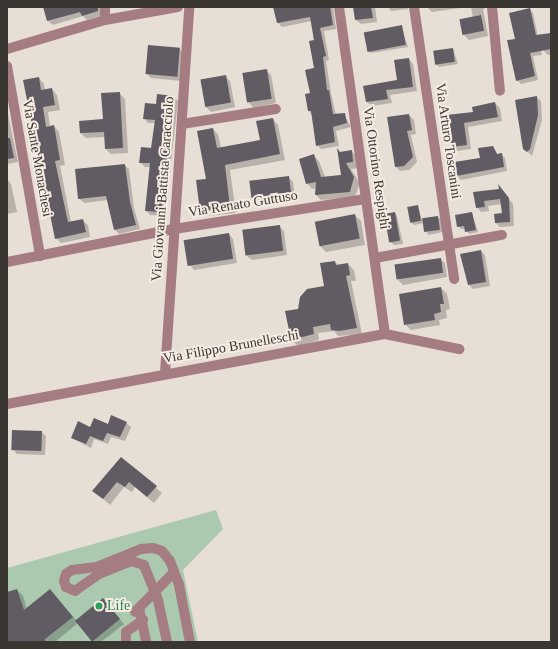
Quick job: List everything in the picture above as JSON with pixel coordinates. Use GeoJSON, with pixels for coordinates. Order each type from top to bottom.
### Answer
{"type":"FeatureCollection","features":[{"type":"Feature","properties":{"kind":"street"},"geometry":{"type":"LineString","coordinates":[[105,7],[105,20]]}},
{"type":"Feature","properties":{"kind":"street"},"geometry":{"type":"LineString","coordinates":[[7,49],[105,20],[178,7]]}},
{"type":"Feature","properties":{"kind":"street","name":"Via Giovanni Battista Caracciolo"},"geometry":{"type":"LineString","coordinates":[[165,373],[190,7]]}},
{"type":"Feature","properties":{"kind":"street","name":"Via Ottorino Respighi"},"geometry":{"type":"LineString","coordinates":[[339,7],[385,334]]}},
{"type":"Feature","properties":{"kind":"street","name":"Via Arturo Toscanini"},"geometry":{"type":"LineString","coordinates":[[414,7],[454,280]]}},
{"type":"Feature","properties":{"kind":"street"},"geometry":{"type":"LineString","coordinates":[[492,7],[500,91]]}},
{"type":"Feature","properties":{"kind":"street","name":"Via Sante Monachesi"},"geometry":{"type":"LineString","coordinates":[[7,66],[40,256]]}},
{"type":"Feature","properties":{"kind":"street"},"geometry":{"type":"LineString","coordinates":[[182,124],[276,109]]}},
{"type":"Feature","properties":{"kind":"street","name":"Via Renato Guttuso"},"geometry":{"type":"LineString","coordinates":[[7,262],[174,229],[366,199]]}},
{"type":"Feature","properties":{"kind":"street"},"geometry":{"type":"LineString","coordinates":[[375,258],[502,235]]}},
{"type":"Feature","properties":{"kind":"street","name":"Via Filippo Brunelleschi"},"geometry":{"type":"LineString","coordinates":[[7,404],[165,373],[385,334],[459,349]]}},
{"type":"Feature","properties":{"kind":"street"},"geometry":{"type":"LineString","coordinates":[[167,642],[155,591],[144,565],[132,561],[99,574],[78,590],[68,589],[64,581],[66,574],[72,570],[98,567],[141,549],[153,548],[166,556],[174,572],[179,585],[190,642]]}},
{"type":"Feature","properties":{"kind":"street"},"geometry":{"type":"LineString","coordinates":[[146,642],[143,620],[137,610],[174,572]]}},
{"type":"Feature","properties":{"kind":"street"},"geometry":{"type":"LineString","coordinates":[[126,642],[126,632],[143,620]]}},
{"type":"Feature","properties":{"kind":"green space","name":"Life"},"geometry":{"type":"Polygon","coordinates":[[[216,510],[223,529],[183,570],[198,642],[7,642],[7,568],[216,510]]]}},
{"type":"Feature","properties":{"kind":"building"},"geometry":{"type":"Polygon","coordinates":[[[43,7],[98,7],[98,11],[82,16],[80,12],[47,21],[43,7]]]}},
{"type":"Feature","properties":{"kind":"building"},"geometry":{"type":"Polygon","coordinates":[[[273,7],[330,7],[333,25],[320,28],[326,56],[323,57],[327,90],[329,90],[333,114],[345,113],[347,123],[333,127],[335,142],[316,146],[311,111],[308,111],[305,94],[310,93],[305,70],[314,68],[309,41],[314,40],[310,17],[277,23],[273,7]]]}},
{"type":"Feature","properties":{"kind":"building"},"geometry":{"type":"Polygon","coordinates":[[[353,7],[371,7],[373,18],[355,20],[353,7]]]}},
{"type":"Feature","properties":{"kind":"building"},"geometry":{"type":"Polygon","coordinates":[[[530,8],[536,35],[551,33],[551,49],[530,53],[535,76],[516,81],[507,40],[515,39],[509,13],[530,8]]]}},
{"type":"Feature","properties":{"kind":"building"},"geometry":{"type":"Polygon","coordinates":[[[481,15],[484,31],[462,35],[459,19],[481,15]]]}},
{"type":"Feature","properties":{"kind":"building"},"geometry":{"type":"Polygon","coordinates":[[[402,25],[406,45],[368,52],[364,32],[402,25]]]}},
{"type":"Feature","properties":{"kind":"building"},"geometry":{"type":"Polygon","coordinates":[[[148,45],[180,48],[177,77],[145,74],[148,45]]]}},
{"type":"Feature","properties":{"kind":"building"},"geometry":{"type":"Polygon","coordinates":[[[453,48],[455,62],[435,65],[433,51],[453,48]]]}},
{"type":"Feature","properties":{"kind":"building"},"geometry":{"type":"Polygon","coordinates":[[[409,58],[413,87],[386,90],[388,99],[366,102],[363,86],[397,80],[394,60],[409,58]]]}},
{"type":"Feature","properties":{"kind":"building"},"geometry":{"type":"Polygon","coordinates":[[[267,69],[272,99],[247,103],[242,73],[267,69]]]}},
{"type":"Feature","properties":{"kind":"building"},"geometry":{"type":"Polygon","coordinates":[[[226,75],[231,103],[205,107],[200,80],[226,75]]]}},
{"type":"Feature","properties":{"kind":"building"},"geometry":{"type":"Polygon","coordinates":[[[39,77],[41,90],[52,88],[55,105],[43,107],[46,127],[54,125],[60,160],[55,161],[68,222],[83,219],[86,232],[55,239],[23,80],[39,77]]]}},
{"type":"Feature","properties":{"kind":"building"},"geometry":{"type":"Polygon","coordinates":[[[120,92],[123,148],[105,149],[104,132],[80,133],[79,121],[103,119],[101,93],[120,92]]]}},
{"type":"Feature","properties":{"kind":"building"},"geometry":{"type":"Polygon","coordinates":[[[157,94],[174,96],[161,212],[145,211],[150,163],[139,163],[141,147],[151,148],[155,120],[143,119],[145,103],[156,104],[157,94]]]}},
{"type":"Feature","properties":{"kind":"building"},"geometry":{"type":"Polygon","coordinates":[[[537,96],[538,115],[530,149],[527,152],[523,149],[515,100],[537,96]]]}},
{"type":"Feature","properties":{"kind":"building"},"geometry":{"type":"Polygon","coordinates":[[[495,102],[498,117],[464,123],[467,145],[451,147],[447,115],[473,112],[472,107],[495,102]]]}},
{"type":"Feature","properties":{"kind":"building"},"geometry":{"type":"Polygon","coordinates":[[[409,114],[412,130],[407,131],[413,157],[404,166],[395,167],[387,117],[409,114]]]}},
{"type":"Feature","properties":{"kind":"building"},"geometry":{"type":"Polygon","coordinates":[[[273,118],[280,154],[225,165],[230,207],[200,211],[196,180],[206,179],[197,131],[213,128],[217,148],[260,140],[256,121],[273,118]]]}},
{"type":"Feature","properties":{"kind":"building"},"geometry":{"type":"Polygon","coordinates":[[[7,138],[10,138],[14,158],[7,159],[7,138]]]}},
{"type":"Feature","properties":{"kind":"building"},"geometry":{"type":"Polygon","coordinates":[[[493,146],[497,154],[502,153],[504,167],[456,176],[454,162],[480,158],[478,148],[493,146]]]}},
{"type":"Feature","properties":{"kind":"building"},"geometry":{"type":"Polygon","coordinates":[[[337,148],[340,152],[352,150],[353,162],[346,163],[354,177],[350,192],[315,195],[316,182],[306,184],[299,159],[314,154],[321,177],[341,175],[337,148]]]}},
{"type":"Feature","properties":{"kind":"building"},"geometry":{"type":"Polygon","coordinates":[[[125,164],[130,202],[136,225],[114,230],[106,196],[78,199],[75,169],[125,164]]]}},
{"type":"Feature","properties":{"kind":"building"},"geometry":{"type":"Polygon","coordinates":[[[289,176],[291,193],[251,198],[249,181],[289,176]]]}},
{"type":"Feature","properties":{"kind":"building"},"geometry":{"type":"Polygon","coordinates":[[[498,184],[509,198],[510,222],[495,223],[494,214],[502,213],[500,199],[484,201],[485,207],[476,208],[473,192],[499,189],[498,184]]]}},
{"type":"Feature","properties":{"kind":"building"},"geometry":{"type":"Polygon","coordinates":[[[418,205],[421,221],[410,223],[407,207],[418,205]]]}},
{"type":"Feature","properties":{"kind":"building"},"geometry":{"type":"Polygon","coordinates":[[[395,212],[400,241],[389,242],[384,214],[395,212]]]}},
{"type":"Feature","properties":{"kind":"building"},"geometry":{"type":"Polygon","coordinates":[[[472,212],[476,230],[465,232],[464,226],[457,227],[455,215],[472,212]]]}},
{"type":"Feature","properties":{"kind":"building"},"geometry":{"type":"Polygon","coordinates":[[[355,214],[360,239],[320,246],[315,222],[355,214]]]}},
{"type":"Feature","properties":{"kind":"building"},"geometry":{"type":"Polygon","coordinates":[[[438,216],[440,230],[424,232],[422,218],[438,216]]]}},
{"type":"Feature","properties":{"kind":"building"},"geometry":{"type":"Polygon","coordinates":[[[280,225],[283,251],[245,255],[242,230],[280,225]]]}},
{"type":"Feature","properties":{"kind":"building"},"geometry":{"type":"Polygon","coordinates":[[[229,233],[233,259],[188,266],[184,240],[229,233]]]}},
{"type":"Feature","properties":{"kind":"building"},"geometry":{"type":"Polygon","coordinates":[[[481,250],[486,282],[468,285],[460,254],[481,250]]]}},
{"type":"Feature","properties":{"kind":"building"},"geometry":{"type":"Polygon","coordinates":[[[441,258],[443,273],[397,279],[394,265],[441,258]]]}},
{"type":"Feature","properties":{"kind":"building"},"geometry":{"type":"Polygon","coordinates":[[[335,261],[336,265],[348,263],[350,275],[346,276],[357,328],[339,331],[331,330],[330,324],[313,327],[314,334],[291,340],[285,311],[298,309],[300,297],[307,289],[324,286],[320,263],[335,261]]]}},
{"type":"Feature","properties":{"kind":"building"},"geometry":{"type":"Polygon","coordinates":[[[441,287],[444,304],[440,304],[441,312],[434,314],[435,320],[404,325],[399,294],[441,287]]]}},
{"type":"Feature","properties":{"kind":"building"},"geometry":{"type":"Polygon","coordinates":[[[111,415],[127,422],[120,437],[107,433],[103,441],[90,436],[86,444],[71,438],[78,421],[90,427],[94,418],[108,424],[111,415]]]}},
{"type":"Feature","properties":{"kind":"building"},"geometry":{"type":"Polygon","coordinates":[[[12,430],[42,431],[41,451],[11,450],[12,430]]]}},
{"type":"Feature","properties":{"kind":"building"},"geometry":{"type":"Polygon","coordinates":[[[121,457],[157,486],[147,497],[129,482],[125,487],[117,482],[103,499],[92,491],[121,457]]]}},
{"type":"Feature","properties":{"kind":"building"},"geometry":{"type":"Polygon","coordinates":[[[17,589],[24,610],[50,589],[73,617],[45,639],[45,642],[7,642],[7,592],[17,589]]]}},
{"type":"Feature","properties":{"kind":"building"},"geometry":{"type":"Polygon","coordinates":[[[103,598],[120,619],[92,642],[75,621],[103,598]]]}},
{"type":"Feature","properties":{"kind":"place","name":"Life"},"geometry":{"type":"Point","coordinates":[99,606]}}]}
